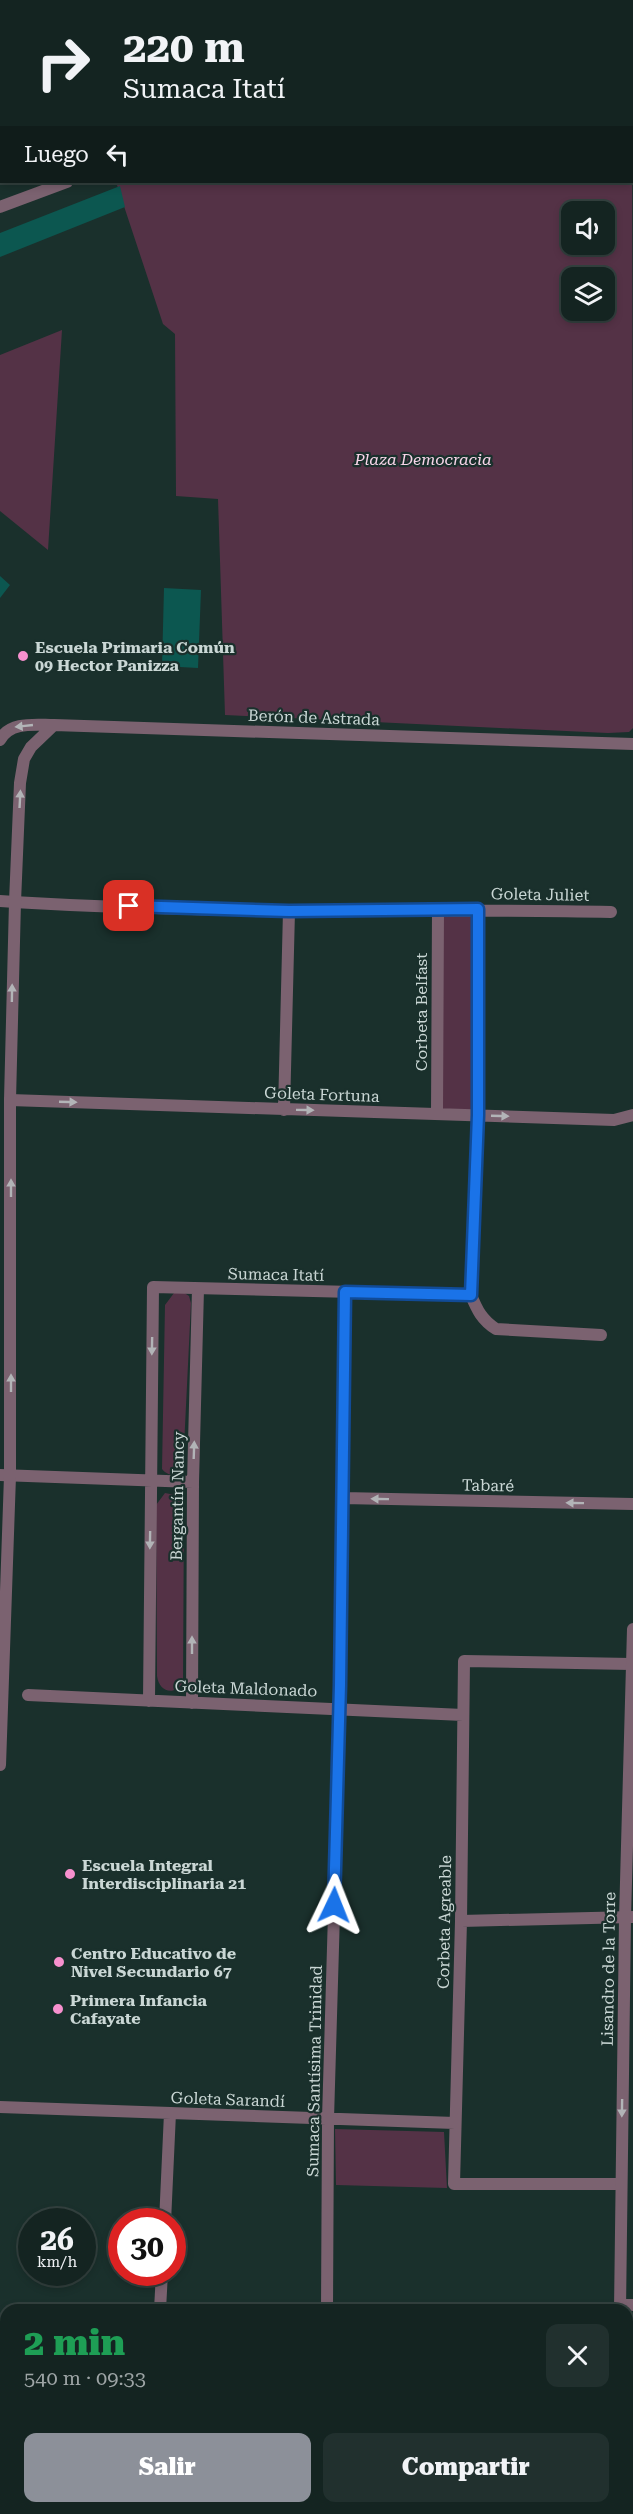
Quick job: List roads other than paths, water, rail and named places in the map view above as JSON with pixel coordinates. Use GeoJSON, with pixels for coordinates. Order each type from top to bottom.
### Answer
{"type":"FeatureCollection","features":[{"type":"Feature","properties":{"kind":"street"},"geometry":{"type":"LineString","coordinates":[[0,207],[64,183]]}},
{"type":"Feature","properties":{"kind":"street"},"geometry":{"type":"LineString","coordinates":[[0,1765],[5,1476],[5,1099],[15,902],[23,765],[31,747],[54,725]]}},
{"type":"Feature","properties":{"kind":"street","name":"Berón de Astrada"},"geometry":{"type":"LineString","coordinates":[[0,740],[9,730],[19,726],[54,725],[633,744]]}},
{"type":"Feature","properties":{"kind":"street","name":"Goleta Juliet"},"geometry":{"type":"LineString","coordinates":[[0,901],[289,911],[478,909],[611,912]]}},
{"type":"Feature","properties":{"kind":"street"},"geometry":{"type":"LineString","coordinates":[[478,909],[478,1115],[471,1295],[477,1311],[485,1322],[496,1329],[601,1335]]}},
{"type":"Feature","properties":{"kind":"street","name":"Corbeta Belfast"},"geometry":{"type":"LineString","coordinates":[[437,1113],[438,910]]}},
{"type":"Feature","properties":{"kind":"street"},"geometry":{"type":"LineString","coordinates":[[284,1110],[289,911]]}},
{"type":"Feature","properties":{"kind":"street","name":"Goleta Fortuna"},"geometry":{"type":"LineString","coordinates":[[5,1099],[614,1120],[633,1115]]}},
{"type":"Feature","properties":{"kind":"street","name":"Sumaca Itatí"},"geometry":{"type":"LineString","coordinates":[[153,1287],[471,1295]]}},
{"type":"Feature","properties":{"kind":"street","name":"Bergantín Nancy"},"geometry":{"type":"LineString","coordinates":[[148,1701],[153,1287]]}},
{"type":"Feature","properties":{"kind":"street","name":"Bergantín Nancy"},"geometry":{"type":"LineString","coordinates":[[192,1703],[193,1482],[198,1289]]}},
{"type":"Feature","properties":{"kind":"street","name":"Sumaca Santísima Trinidad"},"geometry":{"type":"LineString","coordinates":[[327,2304],[328,2119],[340,1708],[345,1292]]}},
{"type":"Feature","properties":{"kind":"street"},"geometry":{"type":"LineString","coordinates":[[5,1476],[193,1482]]}},
{"type":"Feature","properties":{"kind":"street","name":"Tabaré"},"geometry":{"type":"LineString","coordinates":[[343,1498],[633,1504]]}},
{"type":"Feature","properties":{"kind":"street","name":"Lisandro de la Torre"},"geometry":{"type":"LineString","coordinates":[[624,2304],[621,2184],[629,1917],[633,1629]]}},
{"type":"Feature","properties":{"kind":"street","name":"Corbeta Agreable"},"geometry":{"type":"LineString","coordinates":[[621,2184],[454,2184],[455,2123],[461,1920],[464,1661],[631,1664]]}},
{"type":"Feature","properties":{"kind":"street","name":"Goleta Maldonado"},"geometry":{"type":"LineString","coordinates":[[28,1695],[463,1715]]}},
{"type":"Feature","properties":{"kind":"street"},"geometry":{"type":"LineString","coordinates":[[461,1920],[629,1917]]}},
{"type":"Feature","properties":{"kind":"street","name":"Goleta Sarandí"},"geometry":{"type":"LineString","coordinates":[[0,2107],[455,2123]]}},
{"type":"Feature","properties":{"kind":"street"},"geometry":{"type":"LineString","coordinates":[[166,2208],[170,2113]]}},
{"type":"Feature","properties":{"kind":"street"},"geometry":{"type":"LineString","coordinates":[[160,2304],[161,2286]]}},
{"type":"Feature","properties":{"kind":"place","name":"Escuela Primaria Común 09 Hector Panizza"},"geometry":{"type":"Point","coordinates":[23,656]}},
{"type":"Feature","properties":{"kind":"place","name":"Escuela Integral Interdisciplinaria 21"},"geometry":{"type":"Point","coordinates":[70,1874]}},
{"type":"Feature","properties":{"kind":"place","name":"Centro Educativo de Nivel Secundario 67"},"geometry":{"type":"Point","coordinates":[59,1962]}},
{"type":"Feature","properties":{"kind":"place","name":"Primera Infancia Cafayate"},"geometry":{"type":"Point","coordinates":[58,2009]}},
{"type":"Feature","properties":{"kind":"park label","name":"Plaza Democracia"},"geometry":{"type":"Point","coordinates":[423,459]}}]}
